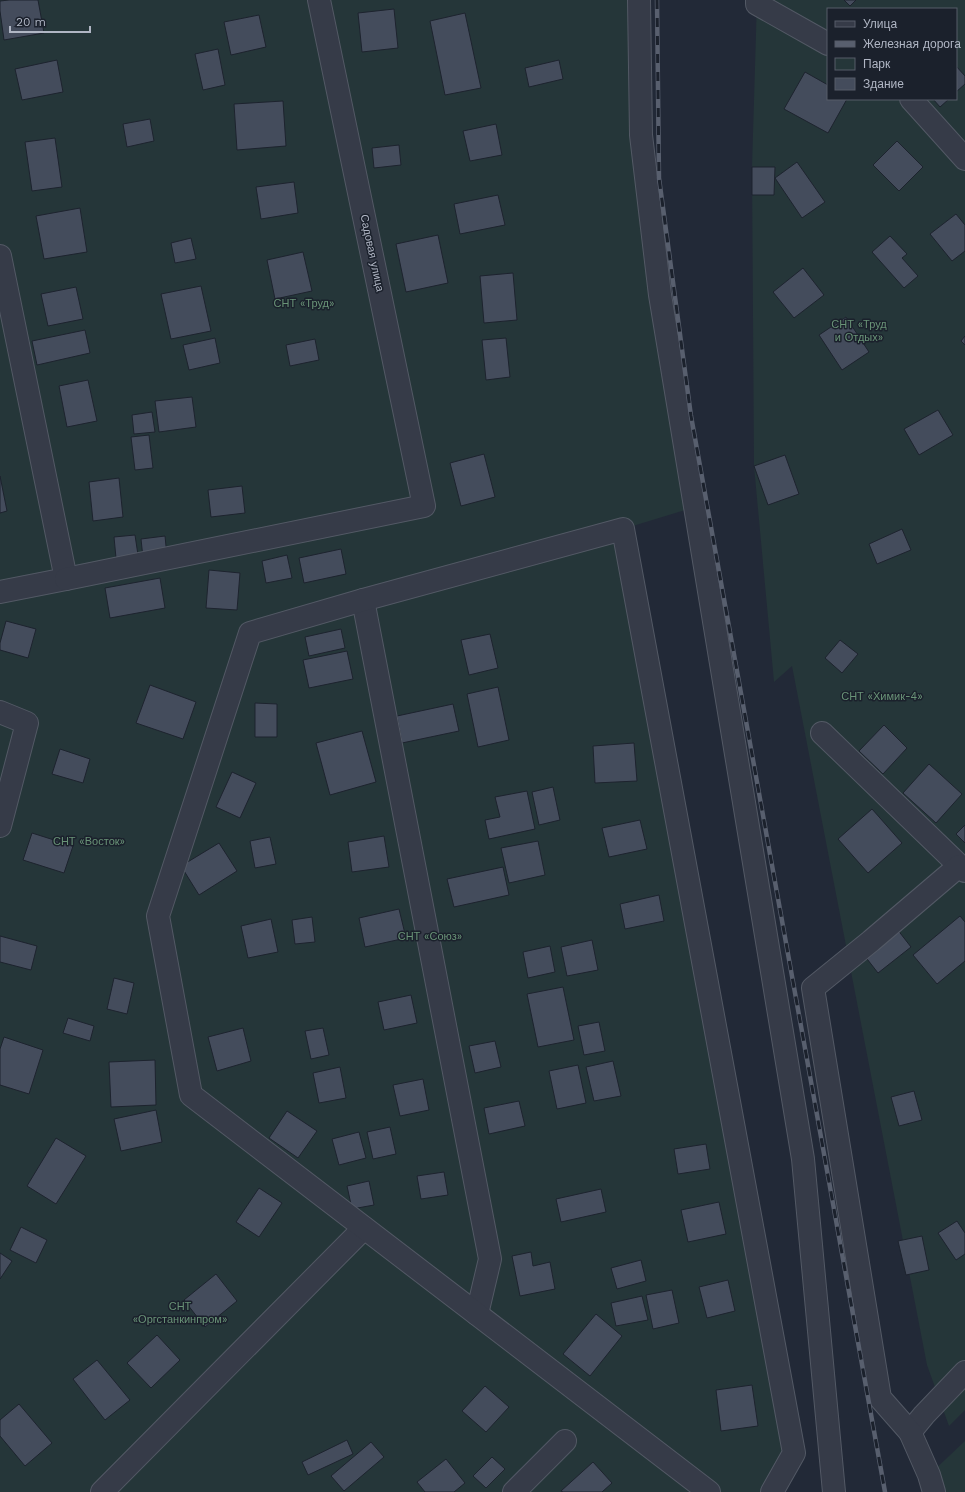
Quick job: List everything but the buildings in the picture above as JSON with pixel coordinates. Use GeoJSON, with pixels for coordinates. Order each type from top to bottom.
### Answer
{"type":"FeatureCollection","features":[{"type":"Feature","properties":{"kind":"street","name":"Садовая улица"},"geometry":{"type":"LineString","coordinates":[[66,579],[424,506],[320,0]]}},
{"type":"Feature","properties":{"kind":"street"},"geometry":{"type":"LineString","coordinates":[[639,0],[641,136],[660,295],[803,1159],[834,1492]]}},
{"type":"Feature","properties":{"kind":"street"},"geometry":{"type":"LineString","coordinates":[[757,0],[757,4],[827,43]]}},
{"type":"Feature","properties":{"kind":"street"},"geometry":{"type":"LineString","coordinates":[[913,100],[965,159]]}},
{"type":"Feature","properties":{"kind":"street"},"geometry":{"type":"LineString","coordinates":[[0,256],[66,579],[0,592]]}},
{"type":"Feature","properties":{"kind":"street"},"geometry":{"type":"LineString","coordinates":[[708,1492],[191,1095],[158,916],[250,633],[363,600],[623,529],[794,1453],[772,1492]]}},
{"type":"Feature","properties":{"kind":"street"},"geometry":{"type":"LineString","coordinates":[[363,600],[490,1259],[477,1314]]}},
{"type":"Feature","properties":{"kind":"street"},"geometry":{"type":"LineString","coordinates":[[0,712],[27,723],[0,826]]}},
{"type":"Feature","properties":{"kind":"street"},"geometry":{"type":"LineString","coordinates":[[822,733],[962,869],[813,988],[880,1398],[910,1432],[929,1475],[934,1492]]}},
{"type":"Feature","properties":{"kind":"street"},"geometry":{"type":"LineString","coordinates":[[102,1492],[364,1228]]}},
{"type":"Feature","properties":{"kind":"street"},"geometry":{"type":"LineString","coordinates":[[910,1432],[965,1372]]}},
{"type":"Feature","properties":{"kind":"street"},"geometry":{"type":"LineString","coordinates":[[514,1492],[566,1441]]}},
{"type":"Feature","properties":{"kind":"green space"},"geometry":{"type":"Polygon","coordinates":[[[0,0],[639,0],[641,136],[695,507],[623,529],[794,1453],[772,1492],[0,1492],[0,0]]]}},
{"type":"Feature","properties":{"kind":"green space"},"geometry":{"type":"Polygon","coordinates":[[[757,0],[965,0],[965,1410],[949,1426],[927,1365],[792,666],[774,682],[754,466],[752,167],[757,0]]]}},
{"type":"Feature","properties":{"kind":"green space"},"geometry":{"type":"Polygon","coordinates":[[[965,1441],[965,1492],[934,1492],[929,1475],[965,1441]]]}},
{"type":"Feature","properties":{"kind":"railway"},"geometry":{"type":"LineString","coordinates":[[657,0],[659,178],[691,416],[885,1492]]}},
{"type":"Feature","properties":{"kind":"park label","name":"СНТ «Труд»"},"geometry":{"type":"Point","coordinates":[304,303]}},
{"type":"Feature","properties":{"kind":"park label","name":"СНТ «Труд и Отдых»"},"geometry":{"type":"Point","coordinates":[859,330]}},
{"type":"Feature","properties":{"kind":"park label","name":"СНТ «Химик-4»"},"geometry":{"type":"Point","coordinates":[882,696]}},
{"type":"Feature","properties":{"kind":"park label","name":"СНТ «Восток»"},"geometry":{"type":"Point","coordinates":[89,841]}},
{"type":"Feature","properties":{"kind":"park label","name":"СНТ «Союз»"},"geometry":{"type":"Point","coordinates":[430,936]}},
{"type":"Feature","properties":{"kind":"park label","name":"СНТ «Оргстанкинпром»"},"geometry":{"type":"Point","coordinates":[180,1312]}}]}
